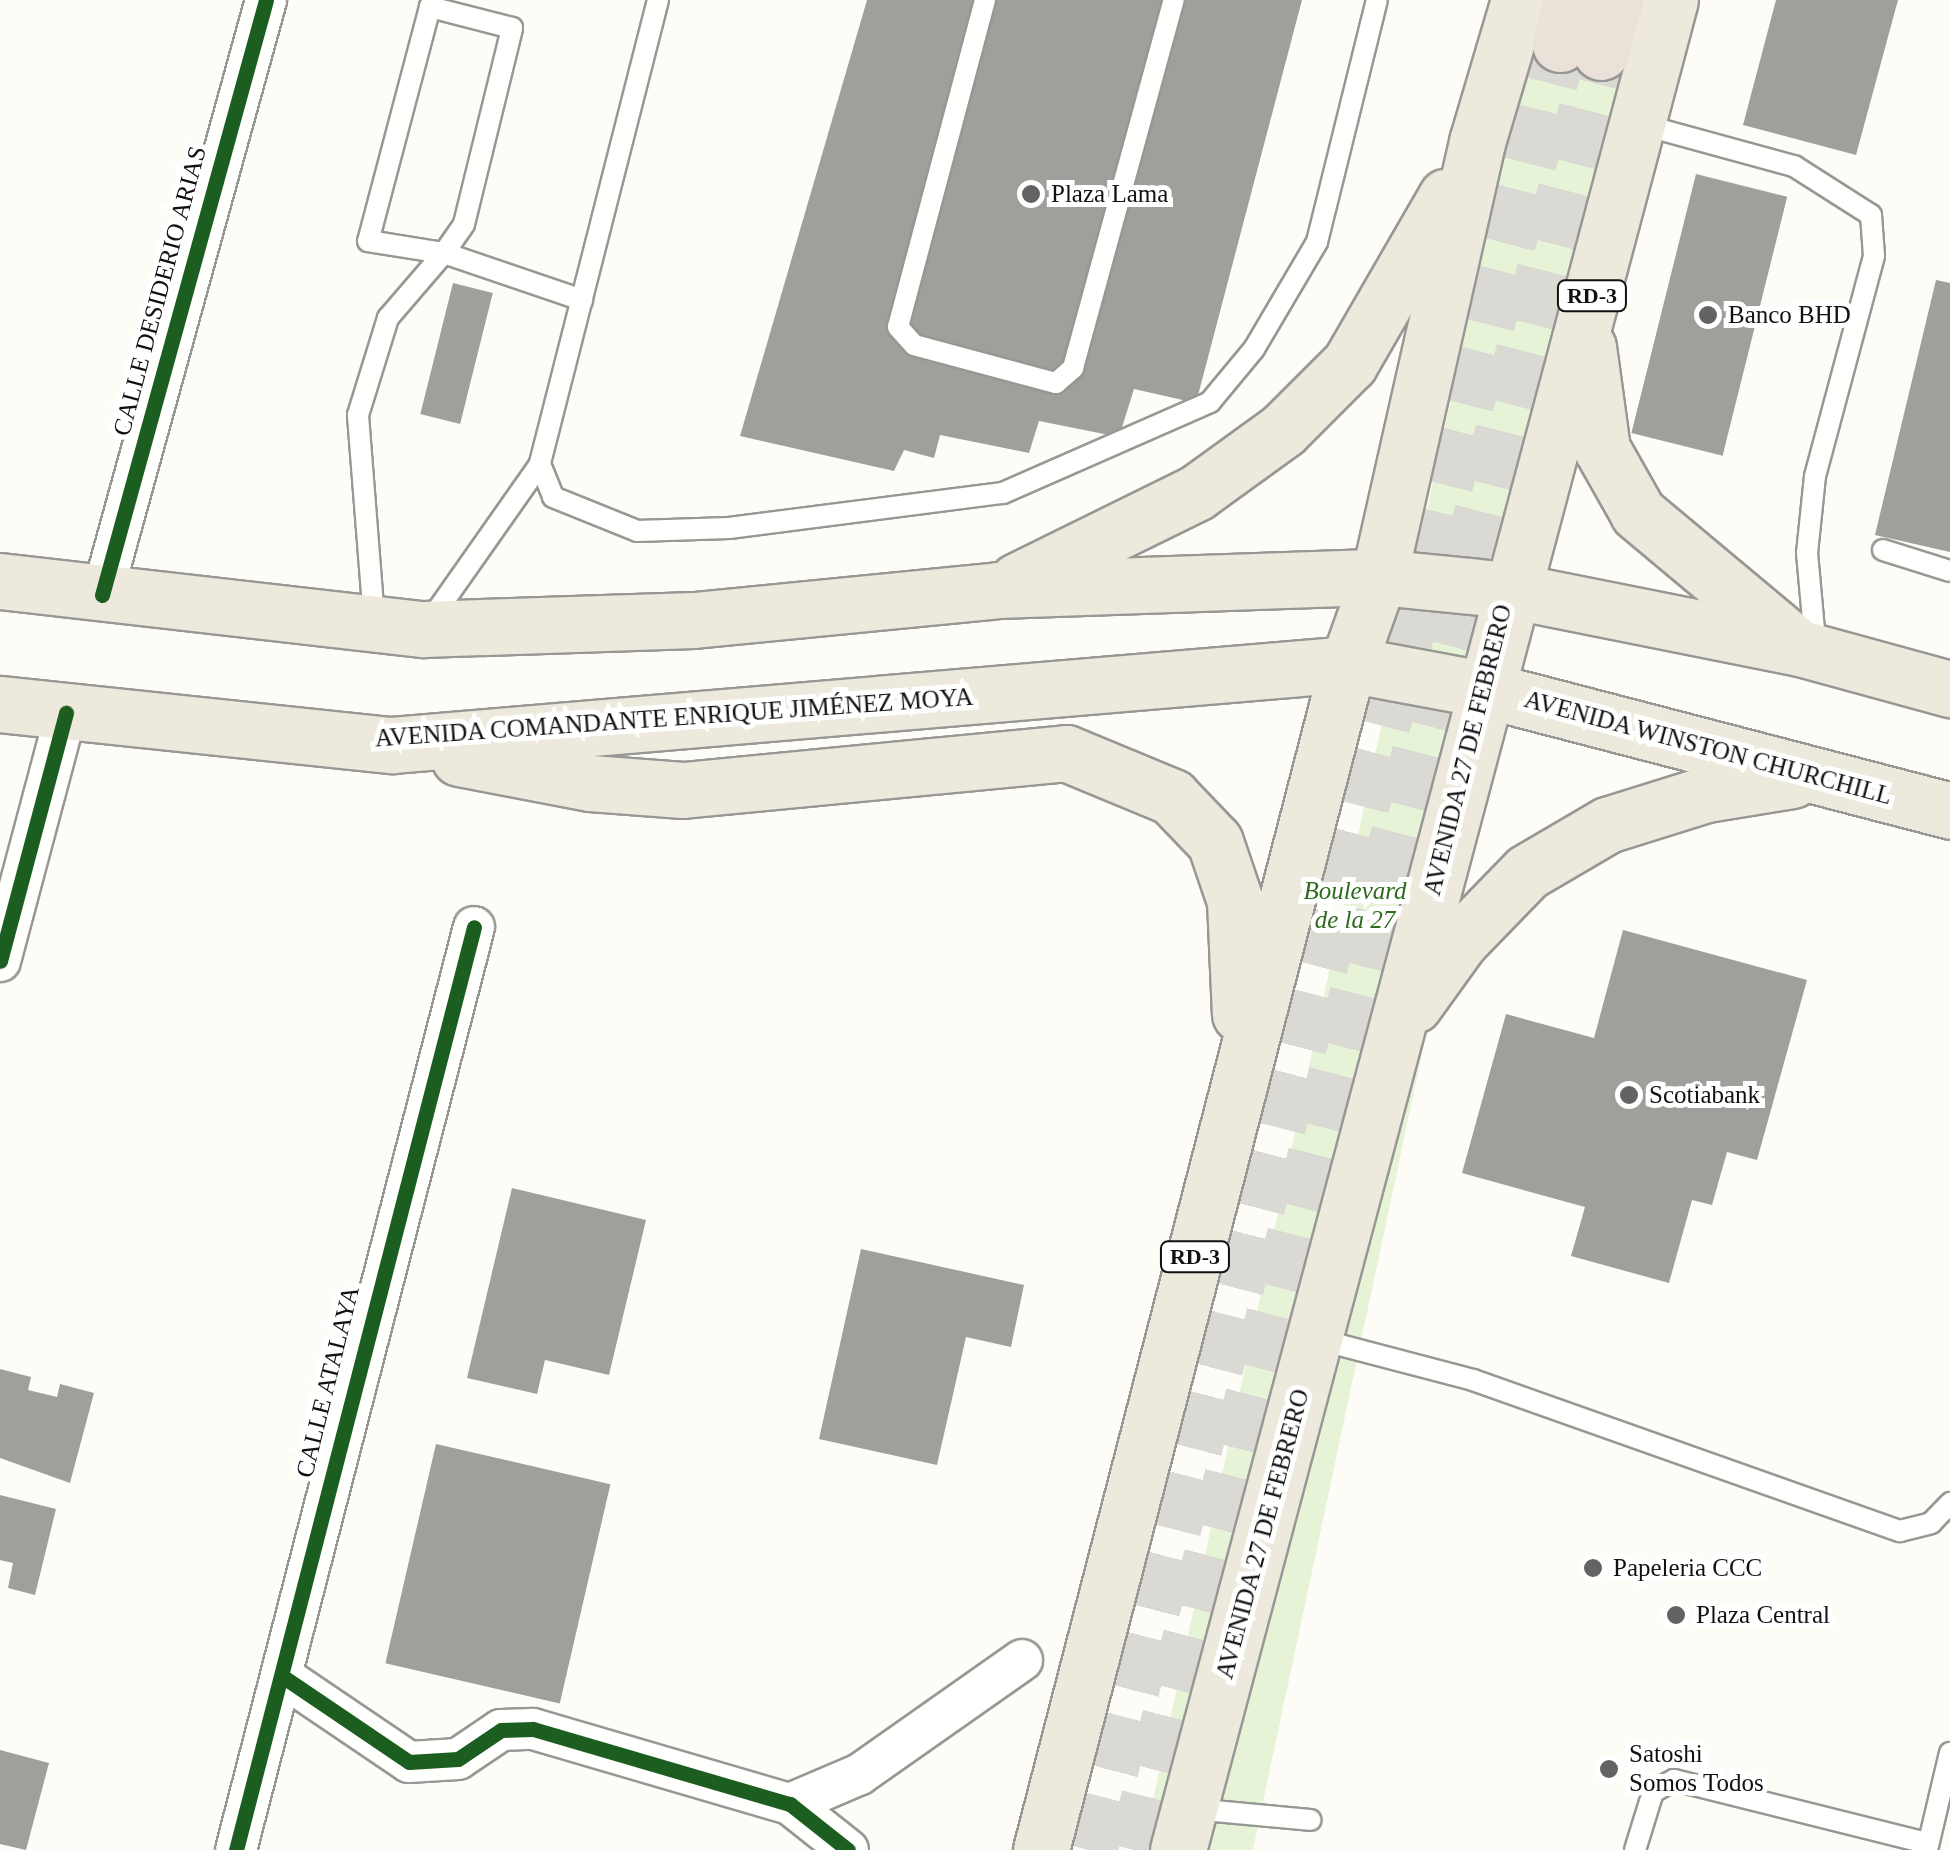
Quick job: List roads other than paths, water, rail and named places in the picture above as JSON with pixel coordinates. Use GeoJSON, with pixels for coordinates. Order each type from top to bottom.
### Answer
{"type":"FeatureCollection","features":[{"type":"Feature","properties":{"kind":"main road","name":"RD-3"},"geometry":{"type":"LineString","coordinates":[[1041,1850],[1348,664],[1380,576],[1477,142],[1519,0]]}},
{"type":"Feature","properties":{"kind":"main road","name":"AVENIDA 27 DE FEBRERO"},"geometry":{"type":"LineString","coordinates":[[1183,1830],[1509,590],[1585,326],[1670,0]]}},
{"type":"Feature","properties":{"kind":"main road"},"geometry":{"type":"LineString","coordinates":[[998,590],[1196,494],[1283,430],[1350,363],[1477,142]]}},
{"type":"Feature","properties":{"kind":"main road"},"geometry":{"type":"LineString","coordinates":[[1585,326],[1602,449],[1638,512],[1808,650]]}},
{"type":"Feature","properties":{"kind":"main road"},"geometry":{"type":"LineString","coordinates":[[0,582],[399,627],[694,620],[998,590],[1380,576],[1509,590],[1808,650],[1950,689]]}},
{"type":"Feature","properties":{"kind":"main road","name":"AVENIDA WINSTON CHURCHILL"},"geometry":{"type":"LineString","coordinates":[[1348,664],[1483,689],[1950,810]]}},
{"type":"Feature","properties":{"kind":"main road","name":"AVENIDA COMANDANTE ENRIQUE JIMÉNEZ MOYA"},"geometry":{"type":"LineString","coordinates":[[0,704],[392,745],[1348,664]]}},
{"type":"Feature","properties":{"kind":"main road"},"geometry":{"type":"LineString","coordinates":[[392,745],[590,784],[683,790],[1066,753],[1132,775],[1172,797],[1215,842],[1235,902],[1242,1069]]}},
{"type":"Feature","properties":{"kind":"main road"},"geometry":{"type":"LineString","coordinates":[[1395,1032],[1460,941],[1527,872],[1607,825],[1706,794],[1812,776]]}},
{"type":"Feature","properties":{"kind":"street","name":"CALLE DESIDERIO ARIAS"},"geometry":{"type":"LineString","coordinates":[[102,595],[266,0]]}},
{"type":"Feature","properties":{"kind":"street"},"geometry":{"type":"LineString","coordinates":[[0,961],[66,713]]}},
{"type":"Feature","properties":{"kind":"street","name":"CALLE ATALAYA"},"geometry":{"type":"LineString","coordinates":[[236,1850],[474,927]]}},
{"type":"Feature","properties":{"kind":"street"},"geometry":{"type":"LineString","coordinates":[[790,1804],[860,1774],[1022,1660]]}},
{"type":"Feature","properties":{"kind":"street"},"geometry":{"type":"LineString","coordinates":[[282,1676],[408,1762],[458,1759],[501,1730],[533,1729],[790,1804],[848,1850]]}},
{"type":"Feature","properties":{"kind":"lane"},"geometry":{"type":"LineString","coordinates":[[399,627],[540,464],[658,0]]}},
{"type":"Feature","properties":{"kind":"lane"},"geometry":{"type":"LineString","coordinates":[[985,0],[898,327],[914,345],[1056,383],[1073,368],[1174,0]]}},
{"type":"Feature","properties":{"kind":"lane"},"geometry":{"type":"LineString","coordinates":[[540,464],[553,497],[583,514],[637,531],[728,528],[1004,493],[1161,429],[1221,389],[1316,242],[1378,0]]}},
{"type":"Feature","properties":{"kind":"lane"},"geometry":{"type":"LineString","coordinates":[[399,627],[358,415],[388,318],[444,254],[464,224],[512,28],[430,7],[368,240],[444,254],[582,300]]}},
{"type":"Feature","properties":{"kind":"lane"},"geometry":{"type":"LineString","coordinates":[[1637,123],[1794,166],[1871,215],[1874,256],[1816,476],[1807,552],[1808,650]]}},
{"type":"Feature","properties":{"kind":"lane"},"geometry":{"type":"LineString","coordinates":[[1882,550],[1950,572]]}},
{"type":"Feature","properties":{"kind":"lane"},"geometry":{"type":"LineString","coordinates":[[1315,1339],[1473,1380],[1900,1531],[1931,1523],[1950,1503]]}},
{"type":"Feature","properties":{"kind":"lane"},"geometry":{"type":"LineString","coordinates":[[1635,1850],[1652,1792],[1674,1780],[1925,1846],[1950,1753]]}},
{"type":"Feature","properties":{"kind":"lane"},"geometry":{"type":"LineString","coordinates":[[1183,1830],[1310,1820]]}},
{"type":"Feature","properties":{"kind":"tunnel"},"geometry":{"type":"LineString","coordinates":[[1090,1850],[1560,44]]}},
{"type":"Feature","properties":{"kind":"tunnel"},"geometry":{"type":"LineString","coordinates":[[1135,1850],[1601,52]]}},
{"type":"Feature","properties":{"kind":"place","name":"Plaza Lama"},"geometry":{"type":"Point","coordinates":[1031,194]}},
{"type":"Feature","properties":{"kind":"place","name":"Banco BHD"},"geometry":{"type":"Point","coordinates":[1708,315]}},
{"type":"Feature","properties":{"kind":"place","name":"Scotiabank"},"geometry":{"type":"Point","coordinates":[1629,1095]}},
{"type":"Feature","properties":{"kind":"place","name":"Papeleria CCC"},"geometry":{"type":"Point","coordinates":[1593,1568]}},
{"type":"Feature","properties":{"kind":"place","name":"Plaza Central"},"geometry":{"type":"Point","coordinates":[1676,1615]}},
{"type":"Feature","properties":{"kind":"place","name":"Satoshi Somos Todos"},"geometry":{"type":"Point","coordinates":[1609,1769]}},
{"type":"Feature","properties":{"kind":"park label","name":"Boulevard de la 27"},"geometry":{"type":"Point","coordinates":[1355,906]}}]}
